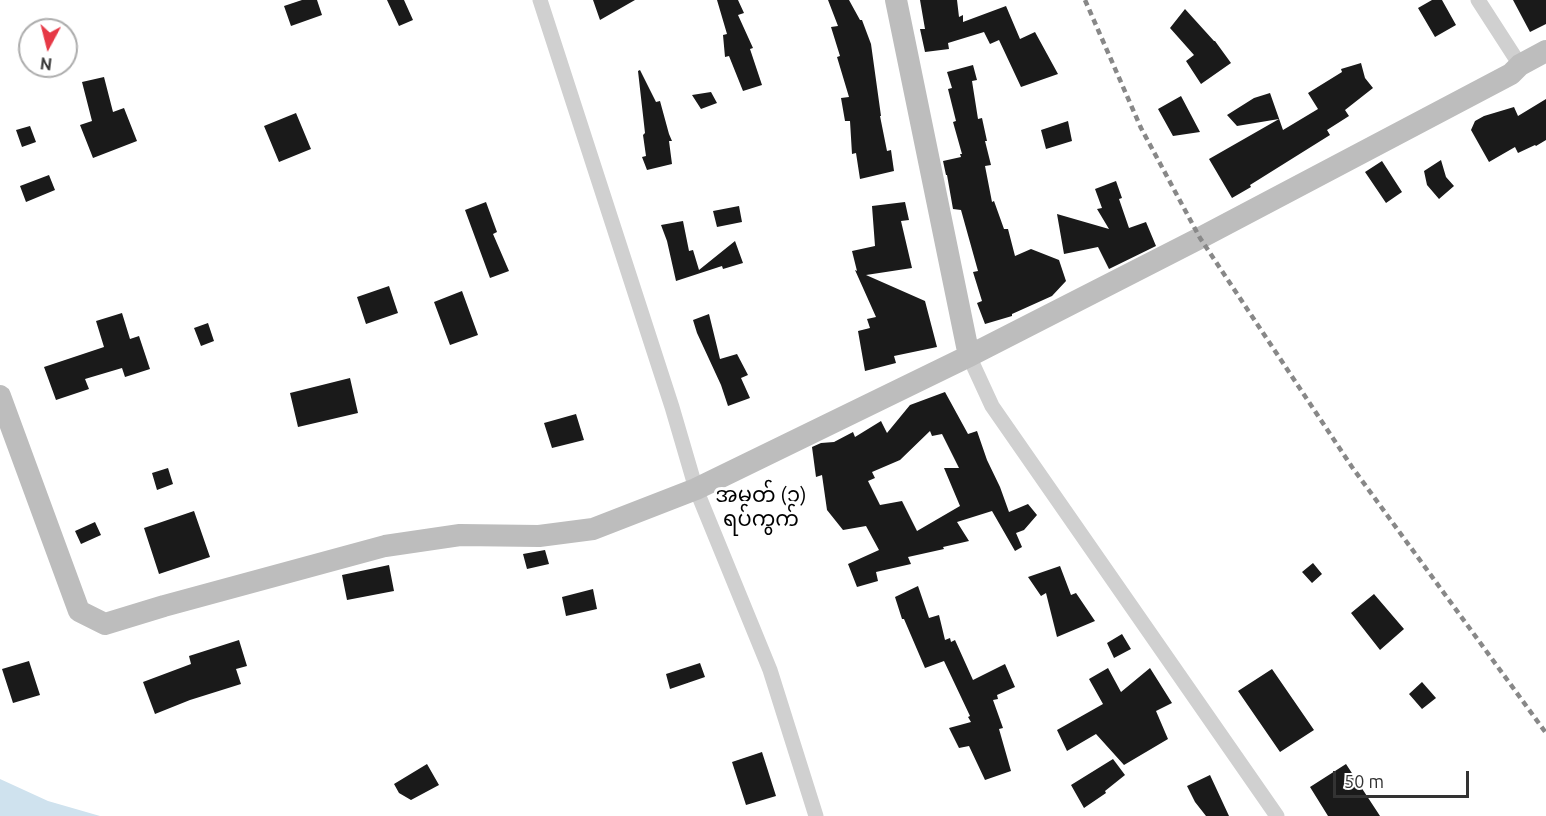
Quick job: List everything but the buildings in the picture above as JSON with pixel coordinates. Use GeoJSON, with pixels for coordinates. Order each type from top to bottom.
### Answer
{"type":"FeatureCollection","features":[{"type":"Feature","properties":{"kind":"street"},"geometry":{"type":"LineString","coordinates":[[540,0],[672,407],[696,489],[770,670],[816,816]]}},
{"type":"Feature","properties":{"kind":"street"},"geometry":{"type":"LineString","coordinates":[[896,0],[969,356],[992,406],[1277,816]]}},
{"type":"Feature","properties":{"kind":"street"},"geometry":{"type":"LineString","coordinates":[[1478,0],[1520,65]]}},
{"type":"Feature","properties":{"kind":"street"},"geometry":{"type":"LineString","coordinates":[[0,396],[79,611],[105,624],[385,546],[460,535],[539,536],[593,529],[696,489],[969,356],[1200,238],[1511,74],[1520,65],[1546,51]]}},
{"type":"Feature","properties":{"kind":"water"},"geometry":{"type":"Polygon","coordinates":[[[0,779],[48,801],[100,816],[0,816],[0,779]]]}},
{"type":"Feature","properties":{"kind":"railway"},"geometry":{"type":"LineString","coordinates":[[1085,0],[1141,128],[1200,238],[1352,467],[1546,733]]}},
{"type":"Feature","properties":{"kind":"district","name":"အမှတ် (၁) ရပ်ကွက်"},"geometry":{"type":"Point","coordinates":[761,507]}}]}
